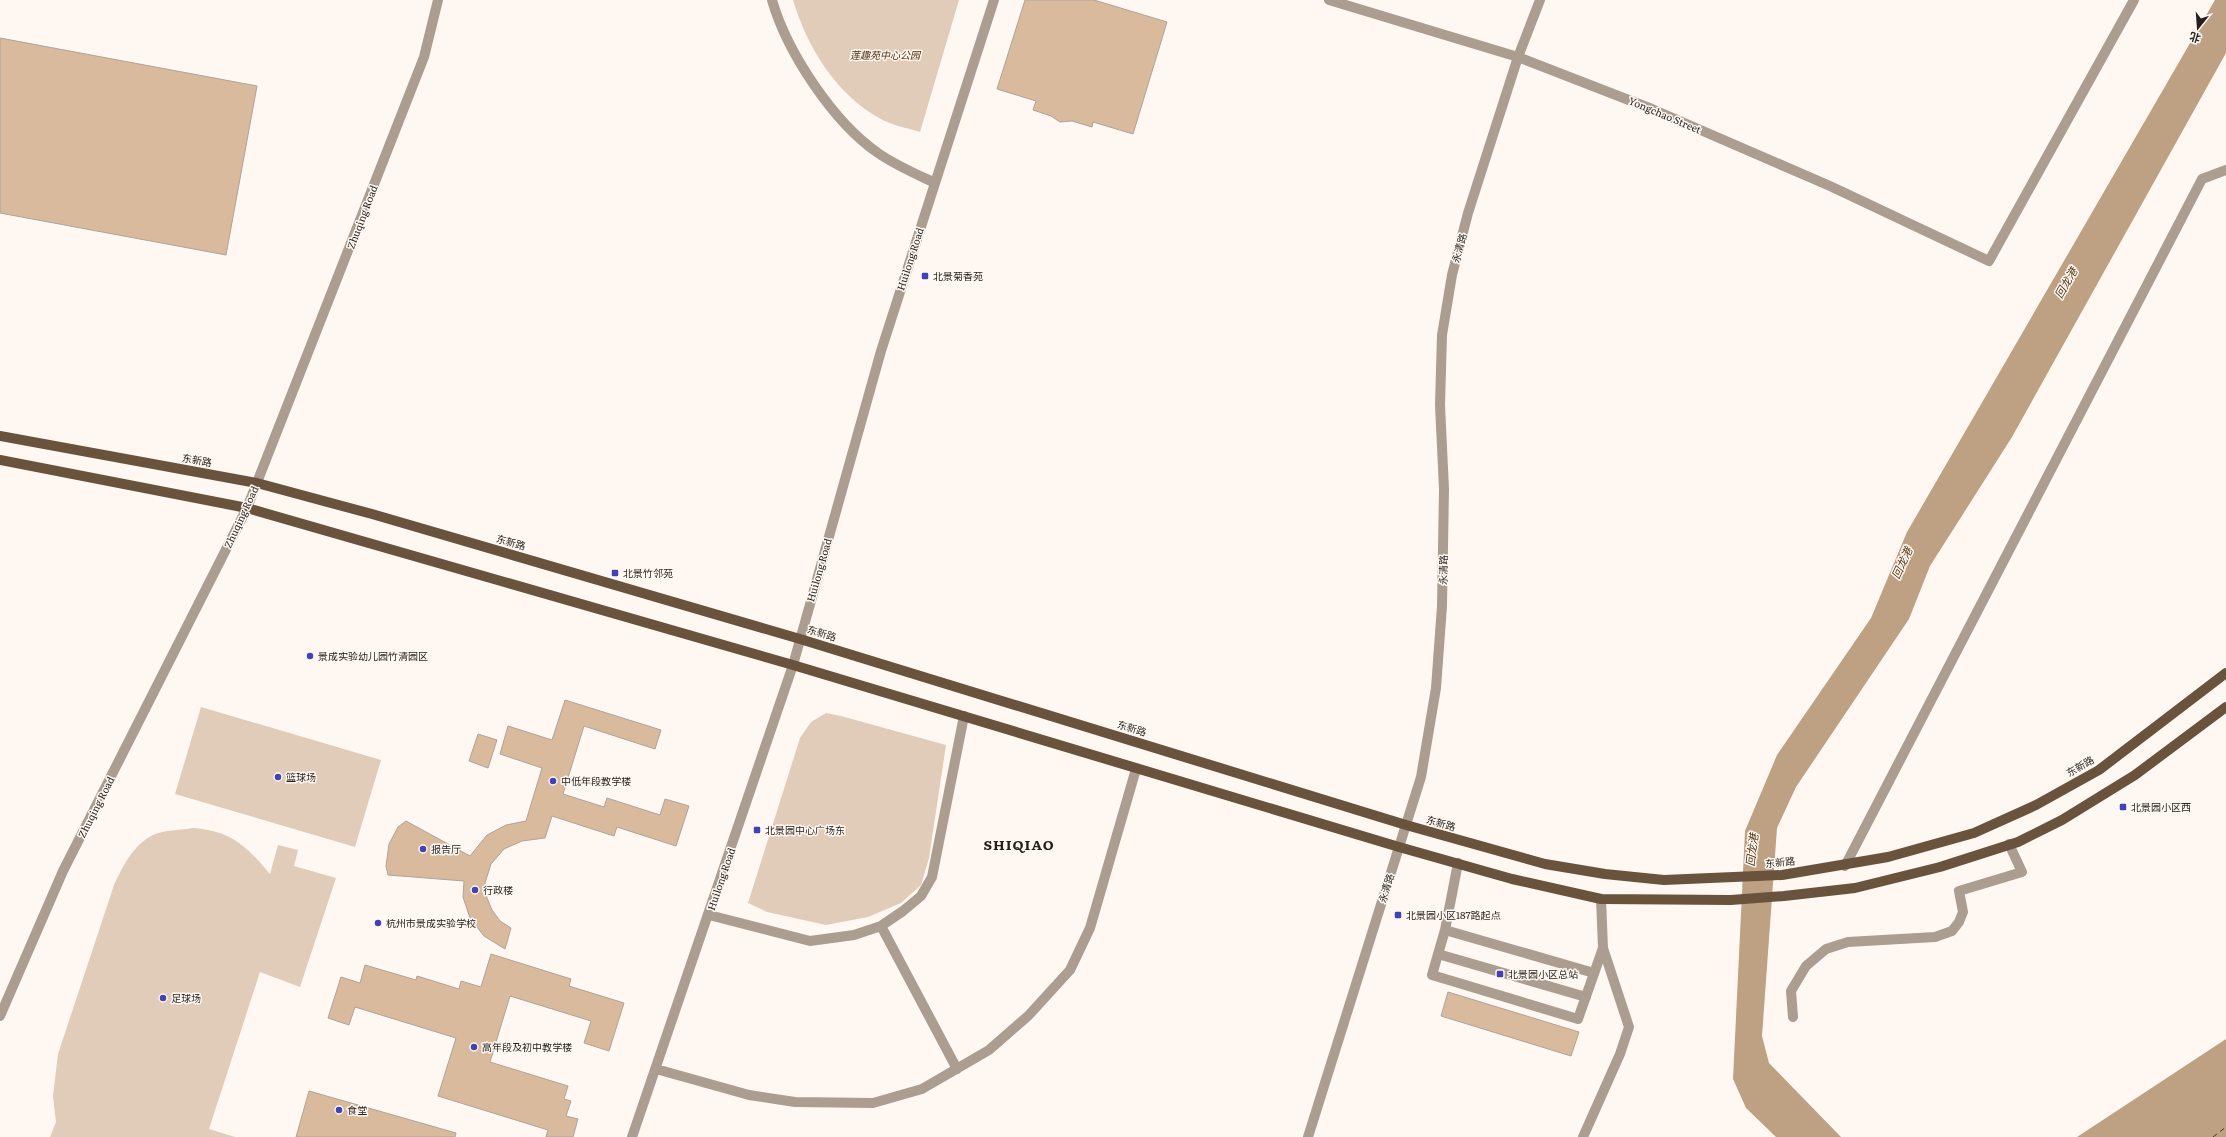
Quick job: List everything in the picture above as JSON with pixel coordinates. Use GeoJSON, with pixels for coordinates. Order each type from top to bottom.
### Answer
{"type":"FeatureCollection","features":[{"type":"Feature","properties":{"kind":"main road","name":"东新路"},"geometry":{"type":"LineString","coordinates":[[0,436],[257,483],[372,514],[800,639],[1406,825],[1545,864],[1605,874],[1664,880],[1782,875],[1845,866],[1888,857],[1974,833],[2036,805],[2099,770],[2226,673]]}},
{"type":"Feature","properties":{"kind":"main road"},"geometry":{"type":"LineString","coordinates":[[0,460],[247,508],[793,665],[1399,847],[1512,879],[1601,899],[1731,900],[1784,896],[1855,888],[1940,867],[2009,844],[2062,820],[2135,775],[2226,707]]}},
{"type":"Feature","properties":{"kind":"street","name":"Zhuqing Road"},"geometry":{"type":"LineString","coordinates":[[0,1016],[63,871],[247,508],[424,57],[438,0]]}},
{"type":"Feature","properties":{"kind":"street"},"geometry":{"type":"LineString","coordinates":[[772,0],[777,17],[804,70],[834,113],[878,153],[935,184]]}},
{"type":"Feature","properties":{"kind":"street","name":"Huilong Road"},"geometry":{"type":"LineString","coordinates":[[632,1137],[709,915],[793,665],[881,351],[994,0]]}},
{"type":"Feature","properties":{"kind":"street","name":"Yongchao Street"},"geometry":{"type":"LineString","coordinates":[[1329,0],[1518,57],[1652,109],[1830,186],[1990,261],[2134,0]]}},
{"type":"Feature","properties":{"kind":"street","name":"永清路"},"geometry":{"type":"LineString","coordinates":[[1308,1137],[1421,777],[1436,688],[1442,606],[1444,489],[1440,405],[1442,335],[1452,275],[1468,213],[1518,57],[1540,0]]}},
{"type":"Feature","properties":{"kind":"street"},"geometry":{"type":"LineString","coordinates":[[1845,866],[2202,179],[2226,170]]}},
{"type":"Feature","properties":{"kind":"street"},"geometry":{"type":"LineString","coordinates":[[709,915],[810,941],[854,935],[881,926],[921,896],[932,877],[964,716]]}},
{"type":"Feature","properties":{"kind":"street"},"geometry":{"type":"LineString","coordinates":[[656,1069],[749,1095],[780,1100],[795,1102],[873,1103],[922,1089],[989,1050],[1028,1016],[1070,970],[1090,928],[1136,769]]}},
{"type":"Feature","properties":{"kind":"street"},"geometry":{"type":"LineString","coordinates":[[1793,1017],[1791,991],[1806,966],[1826,948],[1848,942],[1936,937],[1952,931],[1959,922],[1963,912],[1959,891],[2022,872],[2009,844]]}},
{"type":"Feature","properties":{"kind":"street"},"geometry":{"type":"LineString","coordinates":[[1458,863],[1445,930],[1432,975],[1578,1019],[1603,948]]}},
{"type":"Feature","properties":{"kind":"street"},"geometry":{"type":"LineString","coordinates":[[1583,1137],[1620,1054],[1629,1027],[1603,948],[1601,899]]}},
{"type":"Feature","properties":{"kind":"street"},"geometry":{"type":"LineString","coordinates":[[881,926],[957,1069]]}},
{"type":"Feature","properties":{"kind":"street"},"geometry":{"type":"LineString","coordinates":[[1445,930],[1594,974]]}},
{"type":"Feature","properties":{"kind":"street"},"geometry":{"type":"LineString","coordinates":[[1438,954],[1586,997]]}},
{"type":"Feature","properties":{"kind":"green space","name":"莲趣苑中心公园"},"geometry":{"type":"Polygon","coordinates":[[[793,0],[959,0],[920,132],[879,118],[849,96],[825,68],[815,52],[806,35],[793,0]]]}},
{"type":"Feature","properties":{"kind":"green space","name":"篮球场"},"geometry":{"type":"Polygon","coordinates":[[[201,707],[381,760],[355,847],[175,794],[201,707]]]}},
{"type":"Feature","properties":{"kind":"green space"},"geometry":{"type":"Polygon","coordinates":[[[826,713],[946,745],[929,858],[921,885],[901,903],[868,917],[826,925],[767,912],[748,903],[800,738],[811,722],[826,713]]]}},
{"type":"Feature","properties":{"kind":"green space"},"geometry":{"type":"Polygon","coordinates":[[[193,828],[228,836],[253,855],[270,874],[278,845],[298,850],[294,866],[336,878],[300,987],[260,972],[209,1129],[235,1137],[50,1137],[56,1122],[53,1096],[58,1054],[114,885],[129,857],[146,839],[162,832],[193,828]]]}},
{"type":"Feature","properties":{"kind":"water","name":"回龙港"},"geometry":{"type":"Polygon","coordinates":[[[2215,0],[2226,0],[2226,53],[2012,437],[1930,566],[1909,619],[1796,787],[1777,828],[1762,1036],[1769,1063],[1841,1137],[1776,1137],[1746,1108],[1733,1079],[1745,831],[1777,755],[1871,618],[1907,532],[2215,0]]]}},
{"type":"Feature","properties":{"kind":"water"},"geometry":{"type":"Polygon","coordinates":[[[2226,1039],[2226,1137],[2077,1137],[2226,1039]]]}},
{"type":"Feature","properties":{"kind":"building"},"geometry":{"type":"Polygon","coordinates":[[[1025,0],[1094,0],[1167,22],[1133,134],[1093,122],[1092,127],[1072,121],[1060,122],[1051,116],[1033,110],[1036,101],[997,89],[1025,0]]]}},
{"type":"Feature","properties":{"kind":"building"},"geometry":{"type":"Polygon","coordinates":[[[0,38],[257,86],[226,255],[0,213],[0,38]]]}},
{"type":"Feature","properties":{"kind":"building"},"geometry":{"type":"Polygon","coordinates":[[[565,700],[661,730],[655,749],[584,726],[563,794],[604,807],[607,798],[660,815],[665,799],[689,806],[676,846],[617,827],[614,836],[552,816],[545,838],[522,841],[504,849],[491,864],[485,883],[487,898],[492,910],[500,921],[511,928],[505,949],[484,936],[470,918],[463,897],[464,881],[388,875],[386,866],[389,844],[398,827],[406,821],[470,856],[487,835],[506,825],[526,821],[542,768],[500,754],[508,726],[552,740],[565,700]]]}},
{"type":"Feature","properties":{"kind":"building"},"geometry":{"type":"Polygon","coordinates":[[[478,734],[497,740],[488,768],[469,761],[478,734]]]}},
{"type":"Feature","properties":{"kind":"building","name":"高年段及初中教学楼"},"geometry":{"type":"Polygon","coordinates":[[[491,954],[571,979],[569,986],[624,1003],[609,1051],[584,1043],[591,1021],[510,996],[490,1062],[568,1086],[564,1099],[571,1101],[566,1116],[578,1119],[573,1137],[546,1137],[548,1130],[438,1096],[456,1038],[355,1007],[349,1025],[328,1018],[341,977],[360,983],[365,965],[416,980],[417,976],[459,989],[461,981],[481,987],[491,954]]]}},
{"type":"Feature","properties":{"kind":"building"},"geometry":{"type":"Polygon","coordinates":[[[1448,992],[1579,1032],[1571,1056],[1441,1016],[1448,992]]]}},
{"type":"Feature","properties":{"kind":"building","name":"食堂"},"geometry":{"type":"Polygon","coordinates":[[[309,1091],[456,1133],[455,1137],[296,1137],[309,1091]]]}},
{"type":"Feature","properties":{"kind":"ferry route"},"geometry":{"type":"LineString","coordinates":[[2213,1137],[2226,1127]]}},
{"type":"Feature","properties":{"kind":"place","name":"北景菊香苑"},"geometry":{"type":"Point","coordinates":[925,276]}},
{"type":"Feature","properties":{"kind":"place","name":"北景竹邻苑"},"geometry":{"type":"Point","coordinates":[615,573]}},
{"type":"Feature","properties":{"kind":"place","name":"景成实验幼儿园竹清园区"},"geometry":{"type":"Point","coordinates":[310,656]}},
{"type":"Feature","properties":{"kind":"place","name":"篮球场"},"geometry":{"type":"Point","coordinates":[278,777]}},
{"type":"Feature","properties":{"kind":"place","name":"中低年段教学楼"},"geometry":{"type":"Point","coordinates":[553,781]}},
{"type":"Feature","properties":{"kind":"place","name":"北景园小区西"},"geometry":{"type":"Point","coordinates":[2123,807]}},
{"type":"Feature","properties":{"kind":"place","name":"北景园中心广场东"},"geometry":{"type":"Point","coordinates":[757,830]}},
{"type":"Feature","properties":{"kind":"place","name":"报告厅"},"geometry":{"type":"Point","coordinates":[423,849]}},
{"type":"Feature","properties":{"kind":"place","name":"行政楼"},"geometry":{"type":"Point","coordinates":[475,890]}},
{"type":"Feature","properties":{"kind":"place","name":"北景园小区187路起点"},"geometry":{"type":"Point","coordinates":[1398,915]}},
{"type":"Feature","properties":{"kind":"place","name":"杭州市景成实验学校"},"geometry":{"type":"Point","coordinates":[378,923]}},
{"type":"Feature","properties":{"kind":"place","name":"北景园小区总站"},"geometry":{"type":"Point","coordinates":[1500,974]}},
{"type":"Feature","properties":{"kind":"place","name":"足球场"},"geometry":{"type":"Point","coordinates":[163,998]}},
{"type":"Feature","properties":{"kind":"place","name":"高年段及初中教学楼"},"geometry":{"type":"Point","coordinates":[474,1047]}},
{"type":"Feature","properties":{"kind":"place","name":"食堂"},"geometry":{"type":"Point","coordinates":[339,1110]}},
{"type":"Feature","properties":{"kind":"district","name":"SHIQIAO"},"geometry":{"type":"Point","coordinates":[1019,845]}}]}
